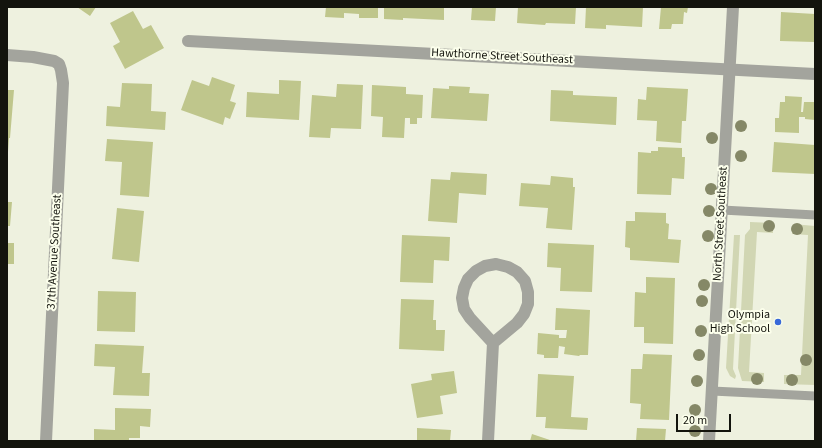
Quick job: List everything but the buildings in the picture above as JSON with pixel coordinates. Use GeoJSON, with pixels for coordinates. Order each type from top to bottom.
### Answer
{"type":"FeatureCollection","features":[{"type":"Feature","properties":{"kind":"street","name":"North Street Southeast"},"geometry":{"type":"LineString","coordinates":[[709,441],[733,7]]}},
{"type":"Feature","properties":{"kind":"street","name":"Hawthorne Street Southeast"},"geometry":{"type":"LineString","coordinates":[[188,41],[815,74]]}},
{"type":"Feature","properties":{"kind":"street","name":"37th Avenue Southeast"},"geometry":{"type":"LineString","coordinates":[[7,55],[44,58],[54,61],[58,64],[61,70],[63,83],[46,441]]}},
{"type":"Feature","properties":{"kind":"street"},"geometry":{"type":"LineString","coordinates":[[488,441],[493,343],[470,318],[464,309],[462,298],[468,279],[476,271],[485,266],[496,264],[508,266],[517,272],[525,281],[528,292],[528,304],[524,314],[517,323],[493,343]]}},
{"type":"Feature","properties":{"kind":"lane"},"geometry":{"type":"LineString","coordinates":[[722,210],[815,215]]}},
{"type":"Feature","properties":{"kind":"lane"},"geometry":{"type":"LineString","coordinates":[[712,391],[815,396]]}},
{"type":"Feature","properties":{"kind":"green space"},"geometry":{"type":"Polygon","coordinates":[[[750,222],[773,223],[773,233],[757,232],[749,372],[764,373],[764,382],[742,381],[738,368],[745,235],[750,229],[750,222]]]}},
{"type":"Feature","properties":{"kind":"green space"},"geometry":{"type":"Polygon","coordinates":[[[793,224],[815,226],[815,385],[784,384],[784,375],[801,375],[808,235],[792,234],[793,224]]]}},
{"type":"Feature","properties":{"kind":"green space"},"geometry":{"type":"Polygon","coordinates":[[[734,235],[740,235],[733,369],[736,376],[735,379],[730,376],[726,368],[734,235]]]}},
{"type":"Feature","properties":{"kind":"place","name":"Olympia High School"},"geometry":{"type":"Point","coordinates":[778,322]}}]}
